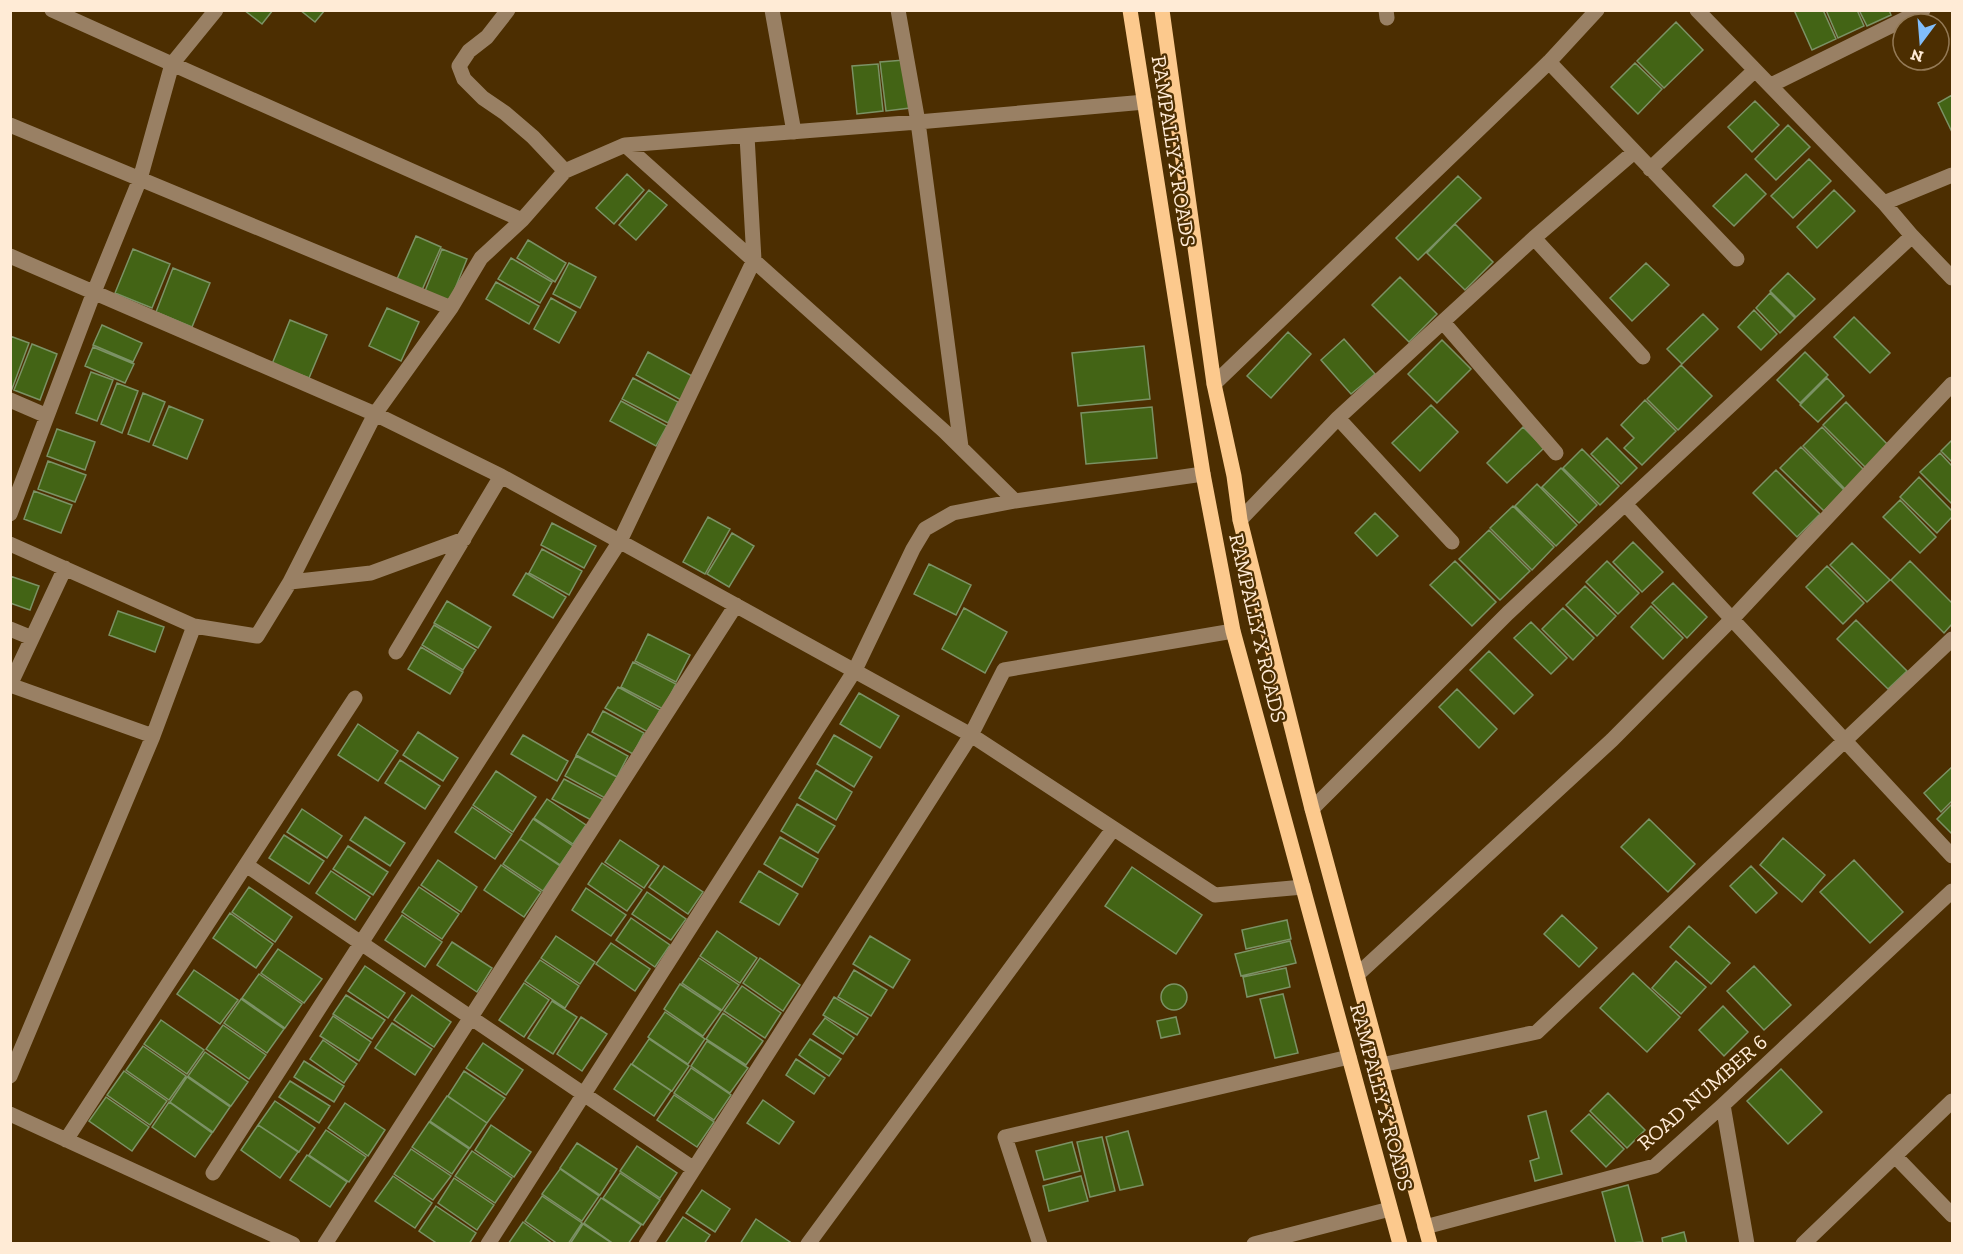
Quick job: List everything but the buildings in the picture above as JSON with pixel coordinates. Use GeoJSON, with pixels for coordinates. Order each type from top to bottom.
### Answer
{"type":"FeatureCollection","features":[{"type":"Feature","properties":{"kind":"main road","name":"RAMPALLY X ROADS"},"geometry":{"type":"LineString","coordinates":[[1130,10],[1203,474],[1233,631],[1400,1244]]}},
{"type":"Feature","properties":{"kind":"main road"},"geometry":{"type":"LineString","coordinates":[[1162,10],[1214,384],[1234,476],[1240,520],[1312,809],[1430,1244]]}},
{"type":"Feature","properties":{"kind":"street"},"geometry":{"type":"LineString","coordinates":[[52,10],[522,220]]}},
{"type":"Feature","properties":{"kind":"street"},"geometry":{"type":"LineString","coordinates":[[10,514],[94,292],[140,179],[172,64],[216,10]]}},
{"type":"Feature","properties":{"kind":"street"},"geometry":{"type":"LineString","coordinates":[[508,10],[487,36],[469,51],[459,66],[464,79],[483,98],[533,137],[565,171]]}},
{"type":"Feature","properties":{"kind":"street"},"geometry":{"type":"LineString","coordinates":[[772,10],[794,132]]}},
{"type":"Feature","properties":{"kind":"street"},"geometry":{"type":"LineString","coordinates":[[898,10],[918,123],[961,447]]}},
{"type":"Feature","properties":{"kind":"street"},"geometry":{"type":"LineString","coordinates":[[1214,384],[1549,62],[1598,10]]}},
{"type":"Feature","properties":{"kind":"street"},"geometry":{"type":"LineString","coordinates":[[1697,10],[1884,203],[1953,278]]}},
{"type":"Feature","properties":{"kind":"street"},"geometry":{"type":"LineString","coordinates":[[1771,85],[1923,10]]}},
{"type":"Feature","properties":{"kind":"street"},"geometry":{"type":"LineString","coordinates":[[1549,62],[1737,259]]}},
{"type":"Feature","properties":{"kind":"street"},"geometry":{"type":"LineString","coordinates":[[1650,169],[1755,70]]}},
{"type":"Feature","properties":{"kind":"street"},"geometry":{"type":"LineString","coordinates":[[10,544],[194,626],[257,636],[290,582],[375,414],[451,308],[481,258],[522,220],[565,171],[625,145],[918,123],[1145,102]]}},
{"type":"Feature","properties":{"kind":"street"},"geometry":{"type":"LineString","coordinates":[[10,125],[451,308]]}},
{"type":"Feature","properties":{"kind":"street"},"geometry":{"type":"LineString","coordinates":[[213,1173],[620,541],[754,260],[747,136]]}},
{"type":"Feature","properties":{"kind":"street"},"geometry":{"type":"LineString","coordinates":[[625,145],[961,447],[1015,501]]}},
{"type":"Feature","properties":{"kind":"street"},"geometry":{"type":"LineString","coordinates":[[1240,520],[1338,418],[1534,238],[1634,152]]}},
{"type":"Feature","properties":{"kind":"street"},"geometry":{"type":"LineString","coordinates":[[1884,203],[1953,175]]}},
{"type":"Feature","properties":{"kind":"street"},"geometry":{"type":"LineString","coordinates":[[1312,809],[1508,613],[1912,236]]}},
{"type":"Feature","properties":{"kind":"street"},"geometry":{"type":"LineString","coordinates":[[1534,238],[1643,357]]}},
{"type":"Feature","properties":{"kind":"street"},"geometry":{"type":"LineString","coordinates":[[10,256],[375,414],[501,476],[971,735],[1215,895],[1303,886]]}},
{"type":"Feature","properties":{"kind":"street"},"geometry":{"type":"LineString","coordinates":[[1443,322],[1556,453]]}},
{"type":"Feature","properties":{"kind":"street"},"geometry":{"type":"LineString","coordinates":[[1357,975],[1612,740],[1732,619],[1953,384]]}},
{"type":"Feature","properties":{"kind":"street"},"geometry":{"type":"LineString","coordinates":[[10,400],[47,416]]}},
{"type":"Feature","properties":{"kind":"street"},"geometry":{"type":"LineString","coordinates":[[1338,418],[1452,542]]}},
{"type":"Feature","properties":{"kind":"street"},"geometry":{"type":"LineString","coordinates":[[488,1244],[855,670],[913,549],[925,529],[953,513],[1015,501],[1203,474]]}},
{"type":"Feature","properties":{"kind":"street"},"geometry":{"type":"LineString","coordinates":[[396,652],[501,476]]}},
{"type":"Feature","properties":{"kind":"street"},"geometry":{"type":"LineString","coordinates":[[1626,505],[1953,856]]}},
{"type":"Feature","properties":{"kind":"street"},"geometry":{"type":"LineString","coordinates":[[290,582],[371,573],[464,539]]}},
{"type":"Feature","properties":{"kind":"street"},"geometry":{"type":"LineString","coordinates":[[65,568],[10,685],[153,736]]}},
{"type":"Feature","properties":{"kind":"street"},"geometry":{"type":"LineString","coordinates":[[325,1244],[736,605]]}},
{"type":"Feature","properties":{"kind":"street"},"geometry":{"type":"LineString","coordinates":[[10,1076],[153,736],[194,626]]}},
{"type":"Feature","properties":{"kind":"street"},"geometry":{"type":"LineString","coordinates":[[10,629],[32,638]]}},
{"type":"Feature","properties":{"kind":"street"},"geometry":{"type":"LineString","coordinates":[[646,1244],[971,735],[1004,670],[1233,631]]}},
{"type":"Feature","properties":{"kind":"street"},"geometry":{"type":"LineString","coordinates":[[1381,1065],[1537,1032],[1953,639]]}},
{"type":"Feature","properties":{"kind":"street"},"geometry":{"type":"LineString","coordinates":[[66,1140],[356,698]]}},
{"type":"Feature","properties":{"kind":"street"},"geometry":{"type":"LineString","coordinates":[[808,1244],[1113,829]]}},
{"type":"Feature","properties":{"kind":"street"},"geometry":{"type":"LineString","coordinates":[[246,865],[694,1169]]}},
{"type":"Feature","properties":{"kind":"street","name":"ROAD NUMBER 6"},"geometry":{"type":"LineString","coordinates":[[1425,1227],[1655,1166],[1723,1106],[1953,891]]}},
{"type":"Feature","properties":{"kind":"street"},"geometry":{"type":"LineString","coordinates":[[1040,1244],[1005,1137],[1349,1057]]}},
{"type":"Feature","properties":{"kind":"street"},"geometry":{"type":"LineString","coordinates":[[1803,1244],[1953,1101]]}},
{"type":"Feature","properties":{"kind":"street"},"geometry":{"type":"LineString","coordinates":[[1723,1106],[1748,1244]]}},
{"type":"Feature","properties":{"kind":"street"},"geometry":{"type":"LineString","coordinates":[[10,1114],[293,1244]]}},
{"type":"Feature","properties":{"kind":"street"},"geometry":{"type":"LineString","coordinates":[[1895,1156],[1953,1215]]}},
{"type":"Feature","properties":{"kind":"street"},"geometry":{"type":"LineString","coordinates":[[1254,1244],[1390,1209]]}}]}
